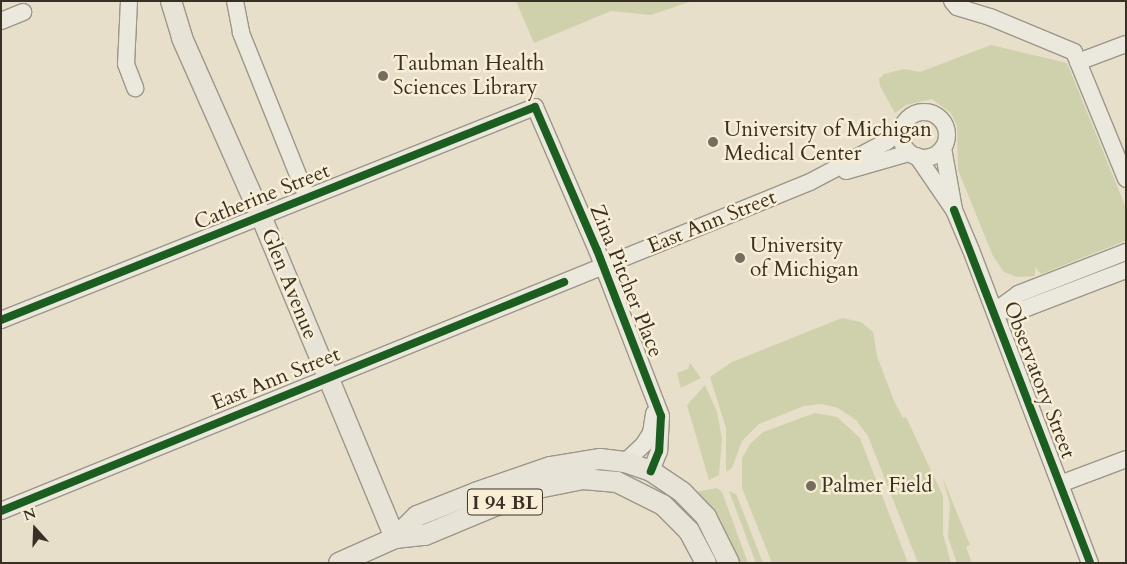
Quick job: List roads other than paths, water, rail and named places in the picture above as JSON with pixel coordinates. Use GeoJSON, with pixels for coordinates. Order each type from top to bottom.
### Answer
{"type":"FeatureCollection","features":[{"type":"Feature","properties":{"kind":"main road","name":"Glen Avenue"},"geometry":{"type":"LineString","coordinates":[[171,1],[182,38],[261,216],[395,538]]}},
{"type":"Feature","properties":{"kind":"main road","name":"I 94 BL"},"geometry":{"type":"LineString","coordinates":[[395,538],[417,516],[550,467],[582,460],[625,462],[651,471],[682,492],[706,517],[728,563]]}},
{"type":"Feature","properties":{"kind":"main road"},"geometry":{"type":"LineString","coordinates":[[618,482],[642,479],[651,471]]}},
{"type":"Feature","properties":{"kind":"main road","name":"I 94 BL"},"geometry":{"type":"LineString","coordinates":[[340,563],[395,538],[425,535],[563,481],[582,479],[618,482],[640,492],[678,517],[696,541],[706,563]]}},
{"type":"Feature","properties":{"kind":"street"},"geometry":{"type":"LineString","coordinates":[[129,1],[126,64],[135,88]]}},
{"type":"Feature","properties":{"kind":"street"},"geometry":{"type":"LineString","coordinates":[[235,1],[242,33],[307,197]]}},
{"type":"Feature","properties":{"kind":"street"},"geometry":{"type":"LineString","coordinates":[[952,1],[957,7],[1066,47],[1074,52],[1126,179]]}},
{"type":"Feature","properties":{"kind":"street"},"geometry":{"type":"LineString","coordinates":[[1,21],[23,12]]}},
{"type":"Feature","properties":{"kind":"street"},"geometry":{"type":"LineString","coordinates":[[1078,62],[1126,44]]}},
{"type":"Feature","properties":{"kind":"street","name":"Catherine Street"},"geometry":{"type":"LineString","coordinates":[[1,320],[536,106]]}},
{"type":"Feature","properties":{"kind":"street","name":"Zina Pitcher Place"},"geometry":{"type":"LineString","coordinates":[[536,106],[603,267],[661,416],[661,431],[651,471]]}},
{"type":"Feature","properties":{"kind":"street"},"geometry":{"type":"LineString","coordinates":[[933,113],[946,128],[942,148],[930,157],[913,154],[901,139],[901,131],[913,114],[933,113]]}},
{"type":"Feature","properties":{"kind":"street","name":"East Ann Street"},"geometry":{"type":"LineString","coordinates":[[1,511],[810,182],[886,142],[901,131]]}},
{"type":"Feature","properties":{"kind":"street","name":"Observatory Street"},"geometry":{"type":"LineString","coordinates":[[942,148],[954,210],[995,311],[1090,563]]}},
{"type":"Feature","properties":{"kind":"street","name":"East Ann Street"},"geometry":{"type":"LineString","coordinates":[[810,182],[913,154]]}},
{"type":"Feature","properties":{"kind":"street","name":"Observatory Street"},"geometry":{"type":"LineString","coordinates":[[913,154],[954,210]]}},
{"type":"Feature","properties":{"kind":"street"},"geometry":{"type":"LineString","coordinates":[[995,311],[1018,294],[1126,252]]}},
{"type":"Feature","properties":{"kind":"street"},"geometry":{"type":"LineString","coordinates":[[995,311],[1024,309],[1126,270]]}},
{"type":"Feature","properties":{"kind":"street","name":"Zina Pitcher Place"},"geometry":{"type":"LineString","coordinates":[[625,462],[644,444],[651,432],[654,408],[652,391]]}},
{"type":"Feature","properties":{"kind":"street"},"geometry":{"type":"LineString","coordinates":[[1060,484],[1126,459]]}},
{"type":"Feature","properties":{"kind":"place","name":"Taubman Health Sciences Library"},"geometry":{"type":"Point","coordinates":[383,76]}},
{"type":"Feature","properties":{"kind":"place","name":"University of Michigan Medical Center"},"geometry":{"type":"Point","coordinates":[713,142]}},
{"type":"Feature","properties":{"kind":"place","name":"University of Michigan"},"geometry":{"type":"Point","coordinates":[740,258]}},
{"type":"Feature","properties":{"kind":"place","name":"Palmer Field"},"geometry":{"type":"Point","coordinates":[811,486]}}]}
